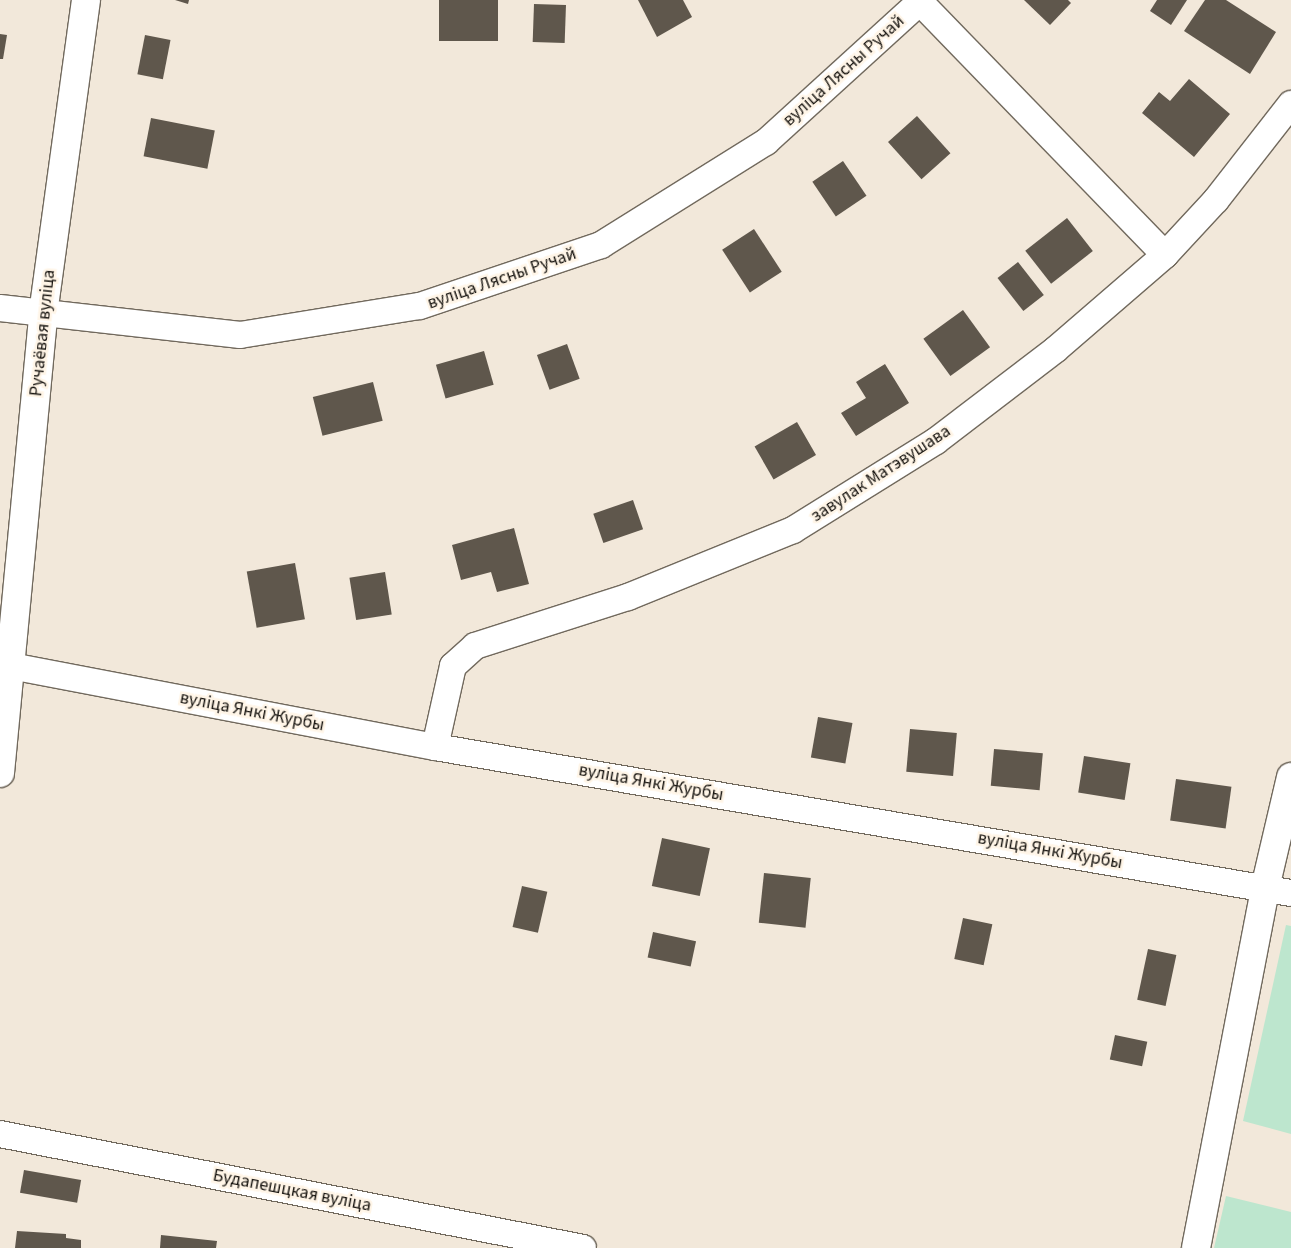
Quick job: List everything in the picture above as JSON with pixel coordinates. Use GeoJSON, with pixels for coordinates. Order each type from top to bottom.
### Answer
{"type":"FeatureCollection","features":[{"type":"Feature","properties":{"kind":"street","name":"Ручаёвая вуліца"},"geometry":{"type":"LineString","coordinates":[[0,773],[6,665],[44,314],[86,0]]}},
{"type":"Feature","properties":{"kind":"street","name":"вуліца Лясны Ручай"},"geometry":{"type":"LineString","coordinates":[[0,308],[240,335],[420,306],[601,245],[766,142],[921,1]]}},
{"type":"Feature","properties":{"kind":"street"},"geometry":{"type":"LineString","coordinates":[[921,1],[1166,255]]}},
{"type":"Feature","properties":{"kind":"street","name":"завулак Матэвушава"},"geometry":{"type":"LineString","coordinates":[[435,746],[453,666],[475,646],[628,597],[793,530],[936,441],[1056,350],[1166,255],[1216,200],[1291,104]]}},
{"type":"Feature","properties":{"kind":"street","name":"вуліца Янкі Журбы"},"geometry":{"type":"LineString","coordinates":[[6,665],[435,746],[1278,890]]}},
{"type":"Feature","properties":{"kind":"street"},"geometry":{"type":"LineString","coordinates":[[1196,1248],[1278,890],[1291,777]]}},
{"type":"Feature","properties":{"kind":"street","name":"Будапешцкая вуліца"},"geometry":{"type":"LineString","coordinates":[[0,1134],[584,1248]]}},
{"type":"Feature","properties":{"kind":"green space"},"geometry":{"type":"Polygon","coordinates":[[[1286,925],[1291,926],[1291,1134],[1243,1121],[1286,925]]]}},
{"type":"Feature","properties":{"kind":"green space"},"geometry":{"type":"Polygon","coordinates":[[[1226,1196],[1291,1212],[1291,1248],[1214,1248],[1226,1196]]]}},
{"type":"Feature","properties":{"kind":"building"},"geometry":{"type":"Polygon","coordinates":[[[175,0],[189,0],[188,4],[175,0]]]}},
{"type":"Feature","properties":{"kind":"building"},"geometry":{"type":"Polygon","coordinates":[[[439,0],[498,0],[498,41],[439,41],[439,0]]]}},
{"type":"Feature","properties":{"kind":"building"},"geometry":{"type":"Polygon","coordinates":[[[638,0],[683,0],[692,17],[657,37],[638,0]]]}},
{"type":"Feature","properties":{"kind":"building"},"geometry":{"type":"Polygon","coordinates":[[[1024,0],[1068,0],[1071,3],[1050,25],[1024,0]]]}},
{"type":"Feature","properties":{"kind":"building"},"geometry":{"type":"Polygon","coordinates":[[[1157,0],[1187,0],[1171,25],[1150,11],[1157,0]]]}},
{"type":"Feature","properties":{"kind":"building"},"geometry":{"type":"Polygon","coordinates":[[[1205,0],[1226,0],[1276,32],[1250,74],[1184,31],[1205,0]]]}},
{"type":"Feature","properties":{"kind":"building"},"geometry":{"type":"Polygon","coordinates":[[[534,4],[566,5],[565,43],[533,42],[534,4]]]}},
{"type":"Feature","properties":{"kind":"building"},"geometry":{"type":"Polygon","coordinates":[[[0,34],[7,35],[3,59],[0,59],[0,34]]]}},
{"type":"Feature","properties":{"kind":"building"},"geometry":{"type":"Polygon","coordinates":[[[145,35],[171,40],[163,79],[137,74],[145,35]]]}},
{"type":"Feature","properties":{"kind":"building"},"geometry":{"type":"Polygon","coordinates":[[[1189,79],[1230,114],[1194,157],[1142,113],[1159,92],[1170,101],[1189,79]]]}},
{"type":"Feature","properties":{"kind":"building"},"geometry":{"type":"Polygon","coordinates":[[[917,116],[950,153],[921,179],[888,142],[917,116]]]}},
{"type":"Feature","properties":{"kind":"building"},"geometry":{"type":"Polygon","coordinates":[[[151,118],[215,130],[207,169],[144,156],[151,118]]]}},
{"type":"Feature","properties":{"kind":"building"},"geometry":{"type":"Polygon","coordinates":[[[843,161],[866,196],[836,217],[812,182],[843,161]]]}},
{"type":"Feature","properties":{"kind":"building"},"geometry":{"type":"Polygon","coordinates":[[[1067,218],[1093,251],[1051,284],[1025,251],[1067,218]]]}},
{"type":"Feature","properties":{"kind":"building"},"geometry":{"type":"Polygon","coordinates":[[[754,229],[782,272],[750,292],[722,250],[754,229]]]}},
{"type":"Feature","properties":{"kind":"building"},"geometry":{"type":"Polygon","coordinates":[[[1018,262],[1044,295],[1023,311],[998,278],[1018,262]]]}},
{"type":"Feature","properties":{"kind":"building"},"geometry":{"type":"Polygon","coordinates":[[[963,310],[990,347],[950,376],[923,339],[963,310]]]}},
{"type":"Feature","properties":{"kind":"building"},"geometry":{"type":"Polygon","coordinates":[[[567,344],[580,379],[550,390],[537,355],[567,344]]]}},
{"type":"Feature","properties":{"kind":"building"},"geometry":{"type":"Polygon","coordinates":[[[484,351],[494,385],[446,398],[436,365],[484,351]]]}},
{"type":"Feature","properties":{"kind":"building"},"geometry":{"type":"Polygon","coordinates":[[[885,364],[909,403],[856,436],[841,413],[866,398],[856,382],[885,364]]]}},
{"type":"Feature","properties":{"kind":"building"},"geometry":{"type":"Polygon","coordinates":[[[373,382],[383,421],[323,436],[313,397],[373,382]]]}},
{"type":"Feature","properties":{"kind":"building"},"geometry":{"type":"Polygon","coordinates":[[[797,422],[816,455],[774,479],[755,447],[797,422]]]}},
{"type":"Feature","properties":{"kind":"building"},"geometry":{"type":"Polygon","coordinates":[[[633,500],[643,529],[603,543],[593,514],[633,500]]]}},
{"type":"Feature","properties":{"kind":"building"},"geometry":{"type":"Polygon","coordinates":[[[514,528],[529,584],[497,592],[491,572],[461,580],[452,545],[514,528]]]}},
{"type":"Feature","properties":{"kind":"building"},"geometry":{"type":"Polygon","coordinates":[[[295,563],[305,619],[257,628],[247,572],[295,563]]]}},
{"type":"Feature","properties":{"kind":"building"},"geometry":{"type":"Polygon","coordinates":[[[385,572],[392,614],[356,620],[349,578],[385,572]]]}},
{"type":"Feature","properties":{"kind":"building"},"geometry":{"type":"Polygon","coordinates":[[[818,717],[852,723],[845,763],[811,757],[818,717]]]}},
{"type":"Feature","properties":{"kind":"building"},"geometry":{"type":"Polygon","coordinates":[[[910,729],[957,733],[953,776],[906,772],[910,729]]]}},
{"type":"Feature","properties":{"kind":"building"},"geometry":{"type":"Polygon","coordinates":[[[994,749],[1043,753],[1040,790],[991,786],[994,749]]]}},
{"type":"Feature","properties":{"kind":"building"},"geometry":{"type":"Polygon","coordinates":[[[1084,756],[1130,763],[1125,800],[1078,793],[1084,756]]]}},
{"type":"Feature","properties":{"kind":"building"},"geometry":{"type":"Polygon","coordinates":[[[1176,779],[1231,787],[1226,828],[1170,821],[1176,779]]]}},
{"type":"Feature","properties":{"kind":"building"},"geometry":{"type":"Polygon","coordinates":[[[662,838],[710,848],[700,896],[652,886],[662,838]]]}},
{"type":"Feature","properties":{"kind":"building"},"geometry":{"type":"Polygon","coordinates":[[[764,873],[811,878],[806,928],[759,923],[764,873]]]}},
{"type":"Feature","properties":{"kind":"building"},"geometry":{"type":"Polygon","coordinates":[[[522,886],[547,892],[538,933],[513,927],[522,886]]]}},
{"type":"Feature","properties":{"kind":"building"},"geometry":{"type":"Polygon","coordinates":[[[963,918],[992,924],[984,965],[954,959],[963,918]]]}},
{"type":"Feature","properties":{"kind":"building"},"geometry":{"type":"Polygon","coordinates":[[[653,932],[696,941],[691,967],[648,957],[653,932]]]}},
{"type":"Feature","properties":{"kind":"building"},"geometry":{"type":"Polygon","coordinates":[[[1148,949],[1176,955],[1166,1006],[1137,1000],[1148,949]]]}},
{"type":"Feature","properties":{"kind":"building"},"geometry":{"type":"Polygon","coordinates":[[[1115,1035],[1147,1042],[1142,1066],[1110,1059],[1115,1035]]]}},
{"type":"Feature","properties":{"kind":"building"},"geometry":{"type":"Polygon","coordinates":[[[24,1170],[81,1180],[77,1203],[20,1193],[24,1170]]]}},
{"type":"Feature","properties":{"kind":"building"},"geometry":{"type":"Polygon","coordinates":[[[17,1231],[66,1234],[66,1238],[81,1240],[81,1248],[15,1248],[17,1231]]]}},
{"type":"Feature","properties":{"kind":"building"},"geometry":{"type":"Polygon","coordinates":[[[161,1235],[217,1241],[216,1248],[160,1248],[161,1235]]]}}]}
